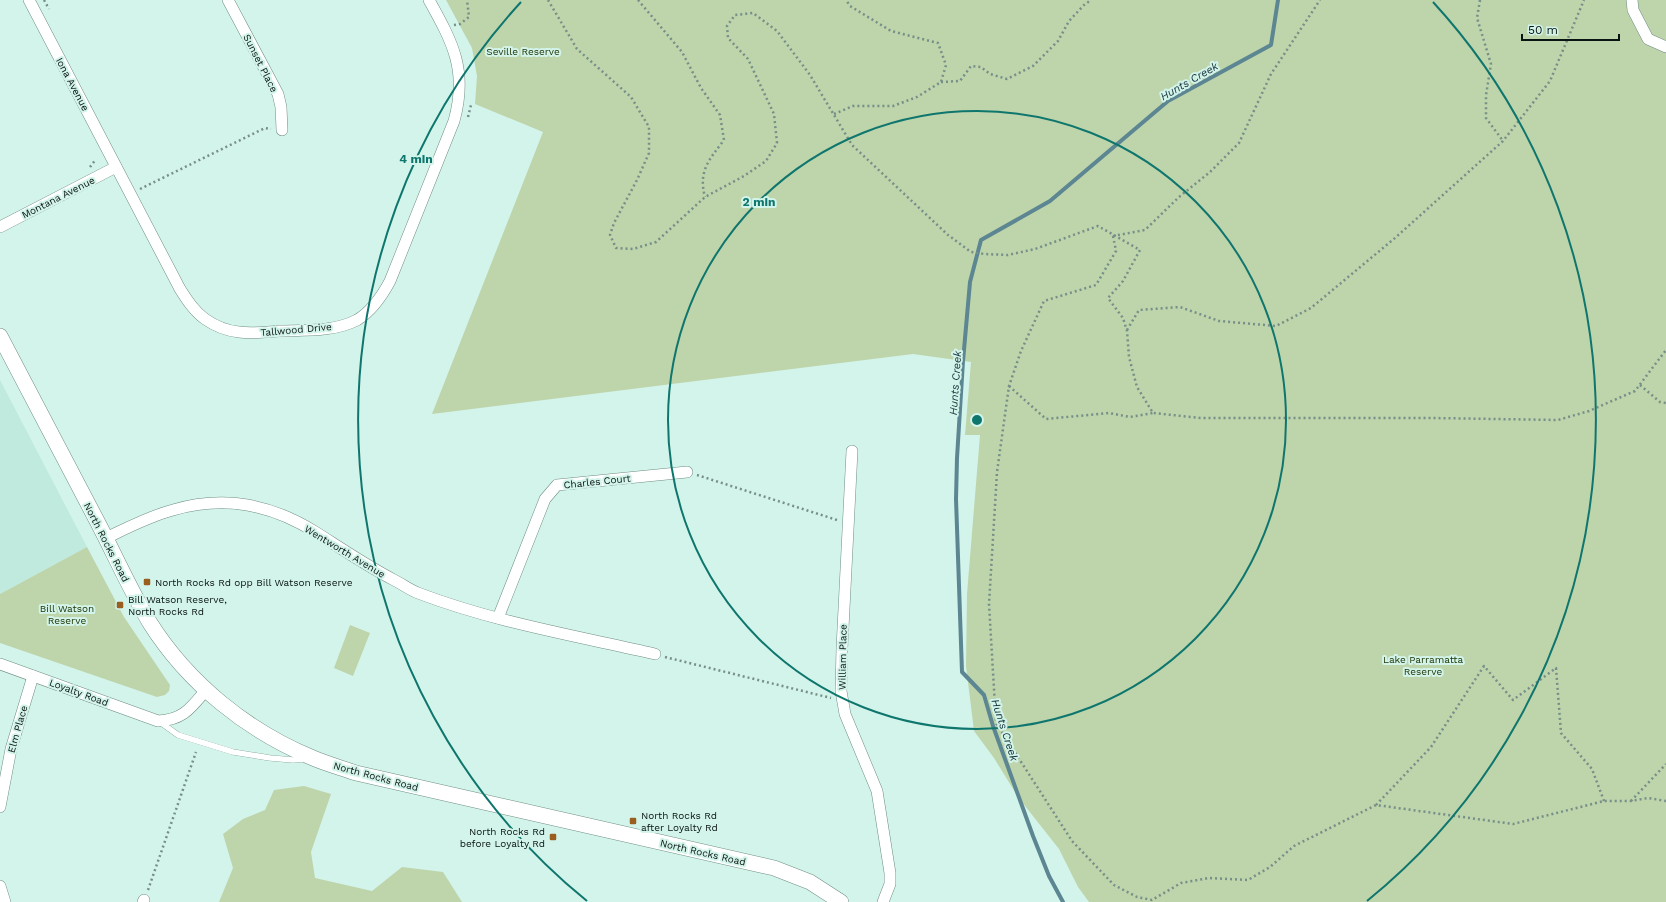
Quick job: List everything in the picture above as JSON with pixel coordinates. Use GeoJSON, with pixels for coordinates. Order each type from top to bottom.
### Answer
{"type":"FeatureCollection","features":[{"type":"Feature","properties":{"kind":"main road","name":"North Rocks Road"},"geometry":{"type":"LineString","coordinates":[[0,336],[150,622],[170,652],[206,690],[253,727],[313,758],[356,773],[774,868],[810,882],[841,902]]}},
{"type":"Feature","properties":{"kind":"street","name":"Iona Avenue"},"geometry":{"type":"LineString","coordinates":[[29,0],[116,167]]}},
{"type":"Feature","properties":{"kind":"street","name":"Sunset Place"},"geometry":{"type":"LineString","coordinates":[[228,0],[278,94],[281,107],[282,130]]}},
{"type":"Feature","properties":{"kind":"street","name":"Tallwood Drive"},"geometry":{"type":"LineString","coordinates":[[116,167],[180,289],[192,307],[206,319],[224,328],[238,332],[252,333],[322,329],[355,320],[365,314],[375,304],[390,281],[454,121],[459,101],[460,76],[458,60],[445,28],[429,0]]}},
{"type":"Feature","properties":{"kind":"street"},"geometry":{"type":"LineString","coordinates":[[1632,0],[1633,10],[1648,39],[1666,47]]}},
{"type":"Feature","properties":{"kind":"street","name":"Montana Avenue"},"geometry":{"type":"LineString","coordinates":[[0,228],[116,167]]}},
{"type":"Feature","properties":{"kind":"street","name":"William Place"},"geometry":{"type":"LineString","coordinates":[[852,452],[841,691],[845,714],[877,791],[890,879],[890,884],[883,902]]}},
{"type":"Feature","properties":{"kind":"street","name":"Charles Court"},"geometry":{"type":"LineString","coordinates":[[498,618],[545,499],[557,485],[687,472]]}},
{"type":"Feature","properties":{"kind":"street","name":"Wentworth Avenue"},"geometry":{"type":"LineString","coordinates":[[106,538],[172,510],[202,503],[233,502],[257,507],[276,512],[315,532],[365,565],[417,592],[498,618],[655,654]]}},
{"type":"Feature","properties":{"kind":"street","name":"Loyalty Road"},"geometry":{"type":"LineString","coordinates":[[0,664],[158,721]]}},
{"type":"Feature","properties":{"kind":"street","name":"Elm Place"},"geometry":{"type":"LineString","coordinates":[[0,807],[11,749],[33,676]]}},
{"type":"Feature","properties":{"kind":"street"},"geometry":{"type":"LineString","coordinates":[[158,721],[169,720],[180,716],[190,709],[206,690]]}},
{"type":"Feature","properties":{"kind":"street"},"geometry":{"type":"LineString","coordinates":[[0,886],[5,902]]}},
{"type":"Feature","properties":{"kind":"lane","name":"Loyalty Road"},"geometry":{"type":"LineString","coordinates":[[158,721],[178,735],[234,752],[293,760],[313,758]]}},
{"type":"Feature","properties":{"kind":"path"},"geometry":{"type":"LineString","coordinates":[[445,28],[457,25],[469,18],[466,0]]}},
{"type":"Feature","properties":{"kind":"path"},"geometry":{"type":"LineString","coordinates":[[548,0],[577,49],[631,97],[649,127],[649,153],[637,180],[614,223],[610,235],[616,248],[633,249],[656,242],[705,197],[744,176],[766,161],[777,143],[774,114],[748,59],[728,38],[727,26],[735,15],[753,13],[776,31],[810,75],[852,145],[948,235],[971,252],[978,254],[1008,255],[1036,249],[1098,226],[1113,236],[1140,250],[1124,281],[1108,298],[1124,318],[1127,331],[1128,357],[1137,387],[1153,413]]}},
{"type":"Feature","properties":{"kind":"path"},"geometry":{"type":"LineString","coordinates":[[638,0],[682,52],[701,88],[720,115],[724,140],[704,170],[702,185],[705,197]]}},
{"type":"Feature","properties":{"kind":"path"},"geometry":{"type":"LineString","coordinates":[[846,0],[850,6],[891,31],[938,43],[946,65],[941,82]]}},
{"type":"Feature","properties":{"kind":"path"},"geometry":{"type":"LineString","coordinates":[[834,114],[853,106],[893,106],[916,97],[941,82],[960,81],[971,66],[981,67],[990,74],[1007,79],[1033,66],[1058,41],[1069,21],[1084,5],[1091,0]]}},
{"type":"Feature","properties":{"kind":"path"},"geometry":{"type":"LineString","coordinates":[[1113,236],[1145,230],[1179,197],[1210,172],[1239,143],[1271,74],[1320,0]]}},
{"type":"Feature","properties":{"kind":"path"},"geometry":{"type":"LineString","coordinates":[[1480,0],[1477,18],[1491,64],[1486,95],[1486,118],[1503,141]]}},
{"type":"Feature","properties":{"kind":"path"},"geometry":{"type":"LineString","coordinates":[[1127,331],[1139,310],[1180,307],[1219,321],[1276,326],[1311,308],[1395,238],[1503,141],[1550,80],[1584,0]]}},
{"type":"Feature","properties":{"kind":"path"},"geometry":{"type":"LineString","coordinates":[[457,25],[460,32]]}},
{"type":"Feature","properties":{"kind":"path"},"geometry":{"type":"LineString","coordinates":[[466,124],[471,104]]}},
{"type":"Feature","properties":{"kind":"path"},"geometry":{"type":"LineString","coordinates":[[131,194],[265,128],[282,130]]}},
{"type":"Feature","properties":{"kind":"path"},"geometry":{"type":"LineString","coordinates":[[1113,236],[1116,251],[1096,285],[1044,301],[1021,351],[1009,386],[997,472],[989,604],[996,723],[1072,840],[1114,885],[1136,897],[1153,901],[1182,883],[1209,878],[1248,880],[1270,867],[1294,846],[1376,805],[1431,748],[1484,666],[1513,700],[1556,668],[1561,733],[1592,768],[1604,801]]}},
{"type":"Feature","properties":{"kind":"path"},"geometry":{"type":"LineString","coordinates":[[1009,386],[1046,418],[1109,413],[1130,417],[1153,413],[1201,418],[1432,418],[1558,420],[1589,411],[1635,391],[1666,350]]}},
{"type":"Feature","properties":{"kind":"path"},"geometry":{"type":"LineString","coordinates":[[1640,385],[1660,402],[1666,403]]}},
{"type":"Feature","properties":{"kind":"path"},"geometry":{"type":"LineString","coordinates":[[687,472],[714,479],[849,524]]}},
{"type":"Feature","properties":{"kind":"path"},"geometry":{"type":"LineString","coordinates":[[655,654],[842,701]]}},
{"type":"Feature","properties":{"kind":"path"},"geometry":{"type":"LineString","coordinates":[[144,901],[196,752]]}},
{"type":"Feature","properties":{"kind":"path"},"geometry":{"type":"LineString","coordinates":[[1631,801],[1666,764]]}},
{"type":"Feature","properties":{"kind":"path"},"geometry":{"type":"LineString","coordinates":[[1376,805],[1513,824],[1604,801],[1631,801],[1648,798],[1666,801]]}},
{"type":"Feature","properties":{"kind":"shaded area"},"geometry":{"type":"Polygon","coordinates":[[[0,380],[87,547],[0,594],[0,380]]]}},
{"type":"Feature","properties":{"kind":"green space"},"geometry":{"type":"Polygon","coordinates":[[[446,0],[1666,0],[1666,902],[1089,902],[1078,887],[1059,849],[1018,797],[994,758],[974,731],[966,666],[967,594],[980,435],[965,435],[971,362],[913,354],[432,414],[543,132],[475,104],[477,76],[472,48],[446,0]]]}},
{"type":"Feature","properties":{"kind":"green space","name":"Bill Watson Reserve"},"geometry":{"type":"Polygon","coordinates":[[[87,547],[124,617],[170,685],[169,691],[165,695],[157,697],[0,643],[0,594],[87,547]]]}},
{"type":"Feature","properties":{"kind":"green space"},"geometry":{"type":"Polygon","coordinates":[[[350,625],[370,633],[353,676],[334,668],[350,625]]]}},
{"type":"Feature","properties":{"kind":"green space"},"geometry":{"type":"Polygon","coordinates":[[[304,786],[331,794],[311,852],[315,878],[372,891],[402,867],[443,872],[462,902],[219,902],[233,868],[223,834],[243,819],[265,810],[274,790],[304,786]]]}},
{"type":"Feature","properties":{"kind":"waterway","name":"Hunts Creek"},"geometry":{"type":"LineString","coordinates":[[1063,902],[1049,876],[1033,836],[993,726],[984,695],[962,672],[956,499],[963,361],[970,282],[981,240],[1050,201],[1168,101],[1271,45],[1278,0]]}},
{"type":"Feature","properties":{"kind":"place","name":"North Rocks Rd opp Bill Watson Reserve"},"geometry":{"type":"Point","coordinates":[147,582]}},
{"type":"Feature","properties":{"kind":"place","name":"Bill Watson Reserve, North Rocks Rd"},"geometry":{"type":"Point","coordinates":[120,605]}},
{"type":"Feature","properties":{"kind":"place","name":"North Rocks Rd after Loyalty Rd"},"geometry":{"type":"Point","coordinates":[633,821]}},
{"type":"Feature","properties":{"kind":"place","name":"North Rocks Rd before Loyalty Rd"},"geometry":{"type":"Point","coordinates":[553,837]}},
{"type":"Feature","properties":{"kind":"park label","name":"Seville Reserve"},"geometry":{"type":"Point","coordinates":[523,51]}},
{"type":"Feature","properties":{"kind":"park label","name":"Lake Parramatta Reserve"},"geometry":{"type":"Point","coordinates":[1423,664]}}]}
